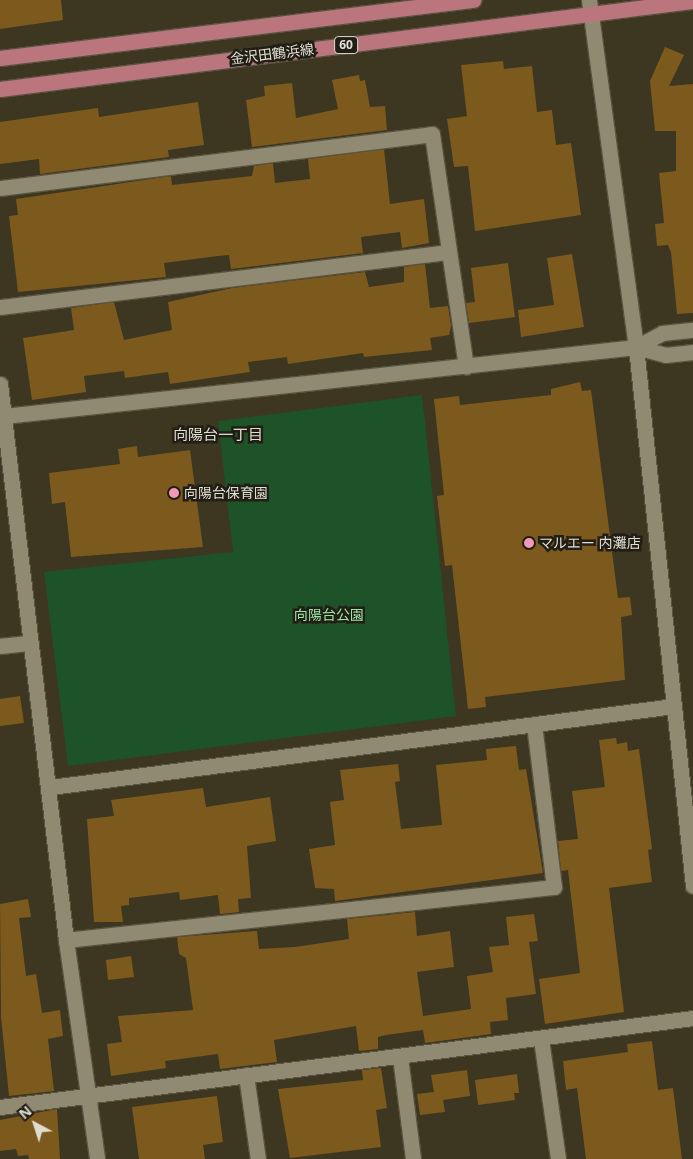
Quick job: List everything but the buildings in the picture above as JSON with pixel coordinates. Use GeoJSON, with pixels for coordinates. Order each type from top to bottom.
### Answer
{"type":"FeatureCollection","features":[{"type":"Feature","properties":{"kind":"main road","name":"60"},"geometry":{"type":"LineString","coordinates":[[0,58],[473,0]]}},
{"type":"Feature","properties":{"kind":"main road","name":"金沢田鶴浜線"},"geometry":{"type":"LineString","coordinates":[[0,89],[590,6],[693,1]]}},
{"type":"Feature","properties":{"kind":"street"},"geometry":{"type":"LineString","coordinates":[[590,6],[636,347],[693,886]]}},
{"type":"Feature","properties":{"kind":"street"},"geometry":{"type":"LineString","coordinates":[[0,188],[432,134],[466,367]]}},
{"type":"Feature","properties":{"kind":"street"},"geometry":{"type":"LineString","coordinates":[[0,307],[448,252]]}},
{"type":"Feature","properties":{"kind":"street"},"geometry":{"type":"LineString","coordinates":[[636,347],[662,333],[693,330]]}},
{"type":"Feature","properties":{"kind":"street"},"geometry":{"type":"LineString","coordinates":[[4,416],[636,347],[665,354],[693,352]]}},
{"type":"Feature","properties":{"kind":"street"},"geometry":{"type":"LineString","coordinates":[[0,384],[30,643],[51,787],[66,940],[97,1159]]}},
{"type":"Feature","properties":{"kind":"street"},"geometry":{"type":"LineString","coordinates":[[0,646],[30,643]]}},
{"type":"Feature","properties":{"kind":"street"},"geometry":{"type":"LineString","coordinates":[[51,787],[534,726],[674,706]]}},
{"type":"Feature","properties":{"kind":"street"},"geometry":{"type":"LineString","coordinates":[[66,940],[554,887],[534,726]]}},
{"type":"Feature","properties":{"kind":"street"},"geometry":{"type":"LineString","coordinates":[[0,1107],[246,1075],[541,1040],[693,1018]]}},
{"type":"Feature","properties":{"kind":"street"},"geometry":{"type":"LineString","coordinates":[[541,1040],[558,1159]]}},
{"type":"Feature","properties":{"kind":"street"},"geometry":{"type":"LineString","coordinates":[[400,1056],[413,1159]]}},
{"type":"Feature","properties":{"kind":"street"},"geometry":{"type":"LineString","coordinates":[[246,1075],[258,1159]]}},
{"type":"Feature","properties":{"kind":"green space","name":"向陽台公園"},"geometry":{"type":"Polygon","coordinates":[[[422,395],[456,716],[68,766],[44,572],[233,552],[218,421],[422,395]]]}},
{"type":"Feature","properties":{"kind":"place","name":"向陽台保育園"},"geometry":{"type":"Point","coordinates":[174,493]}},
{"type":"Feature","properties":{"kind":"place","name":"マルエー 内灘店"},"geometry":{"type":"Point","coordinates":[529,543]}},
{"type":"Feature","properties":{"kind":"district","name":"向陽台一丁目"},"geometry":{"type":"Point","coordinates":[218,435]}}]}
